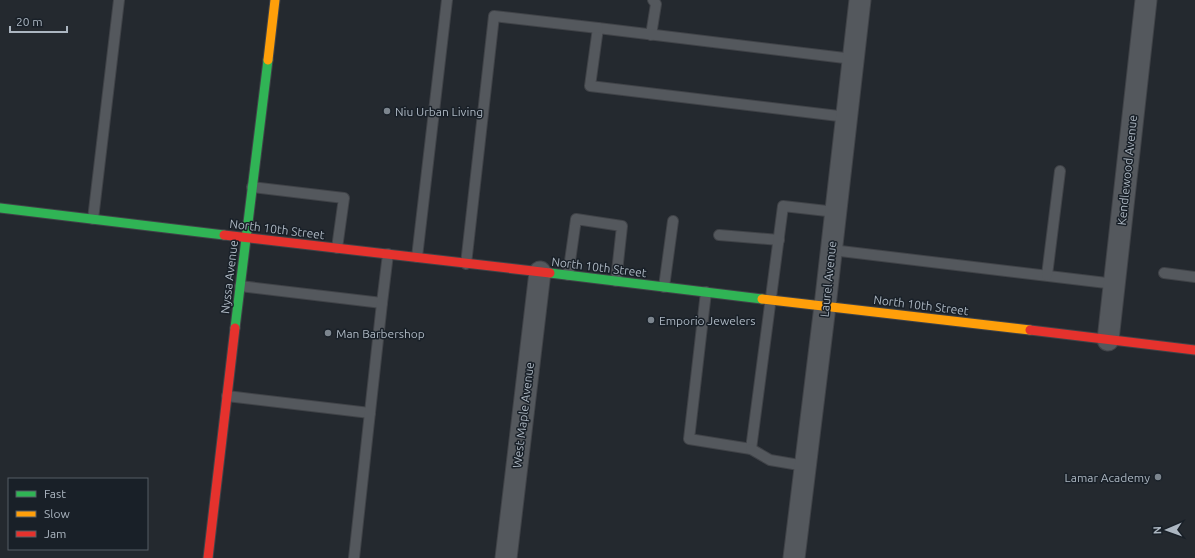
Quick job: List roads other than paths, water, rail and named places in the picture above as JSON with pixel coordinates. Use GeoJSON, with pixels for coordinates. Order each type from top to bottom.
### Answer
{"type":"FeatureCollection","features":[{"type":"Feature","properties":{"kind":"main road","name":"Nyssa Avenue"},"geometry":{"type":"LineString","coordinates":[[208,558],[275,0]]}},
{"type":"Feature","properties":{"kind":"main road","name":"North 10th Street"},"geometry":{"type":"LineString","coordinates":[[0,208],[1195,350]]}},
{"type":"Feature","properties":{"kind":"street","name":"Laurel Avenue"},"geometry":{"type":"LineString","coordinates":[[794,558],[826,306],[860,0]]}},
{"type":"Feature","properties":{"kind":"street","name":"Kendlewood Avenue"},"geometry":{"type":"LineString","coordinates":[[1108,340],[1146,0]]}},
{"type":"Feature","properties":{"kind":"street","name":"West Maple Avenue"},"geometry":{"type":"LineString","coordinates":[[506,558],[540,272]]}},
{"type":"Feature","properties":{"kind":"lane"},"geometry":{"type":"LineString","coordinates":[[93,219],[119,0]]}},
{"type":"Feature","properties":{"kind":"lane"},"geometry":{"type":"LineString","coordinates":[[417,257],[447,0]]}},
{"type":"Feature","properties":{"kind":"lane"},"geometry":{"type":"LineString","coordinates":[[651,35],[656,4],[653,0]]}},
{"type":"Feature","properties":{"kind":"lane"},"geometry":{"type":"LineString","coordinates":[[466,264],[494,16],[853,59]]}},
{"type":"Feature","properties":{"kind":"lane"},"geometry":{"type":"LineString","coordinates":[[598,28],[590,86],[846,118]]}},
{"type":"Feature","properties":{"kind":"lane"},"geometry":{"type":"LineString","coordinates":[[1047,276],[1060,171]]}},
{"type":"Feature","properties":{"kind":"lane"},"geometry":{"type":"LineString","coordinates":[[252,187],[344,198],[337,248]]}},
{"type":"Feature","properties":{"kind":"lane"},"geometry":{"type":"LineString","coordinates":[[751,448],[783,206],[836,212]]}},
{"type":"Feature","properties":{"kind":"lane"},"geometry":{"type":"LineString","coordinates":[[568,276],[576,220],[622,226],[616,281]]}},
{"type":"Feature","properties":{"kind":"lane"},"geometry":{"type":"LineString","coordinates":[[664,287],[673,221]]}},
{"type":"Feature","properties":{"kind":"lane"},"geometry":{"type":"LineString","coordinates":[[719,234],[779,240]]}},
{"type":"Feature","properties":{"kind":"lane"},"geometry":{"type":"LineString","coordinates":[[832,250],[1115,284]]}},
{"type":"Feature","properties":{"kind":"lane"},"geometry":{"type":"LineString","coordinates":[[354,558],[388,254]]}},
{"type":"Feature","properties":{"kind":"lane"},"geometry":{"type":"LineString","coordinates":[[1164,273],[1195,277]]}},
{"type":"Feature","properties":{"kind":"lane"},"geometry":{"type":"LineString","coordinates":[[240,286],[382,303]]}},
{"type":"Feature","properties":{"kind":"lane"},"geometry":{"type":"LineString","coordinates":[[706,292],[689,439],[751,448],[770,460],[805,466]]}},
{"type":"Feature","properties":{"kind":"lane"},"geometry":{"type":"LineString","coordinates":[[227,396],[370,413]]}},
{"type":"Feature","properties":{"kind":"place","name":"Niu Urban Living"},"geometry":{"type":"Point","coordinates":[387,111]}},
{"type":"Feature","properties":{"kind":"place","name":"Emporio Jewelers"},"geometry":{"type":"Point","coordinates":[651,320]}},
{"type":"Feature","properties":{"kind":"place","name":"Man Barbershop"},"geometry":{"type":"Point","coordinates":[328,333]}},
{"type":"Feature","properties":{"kind":"place","name":"Lamar Academy"},"geometry":{"type":"Point","coordinates":[1158,477]}}]}
